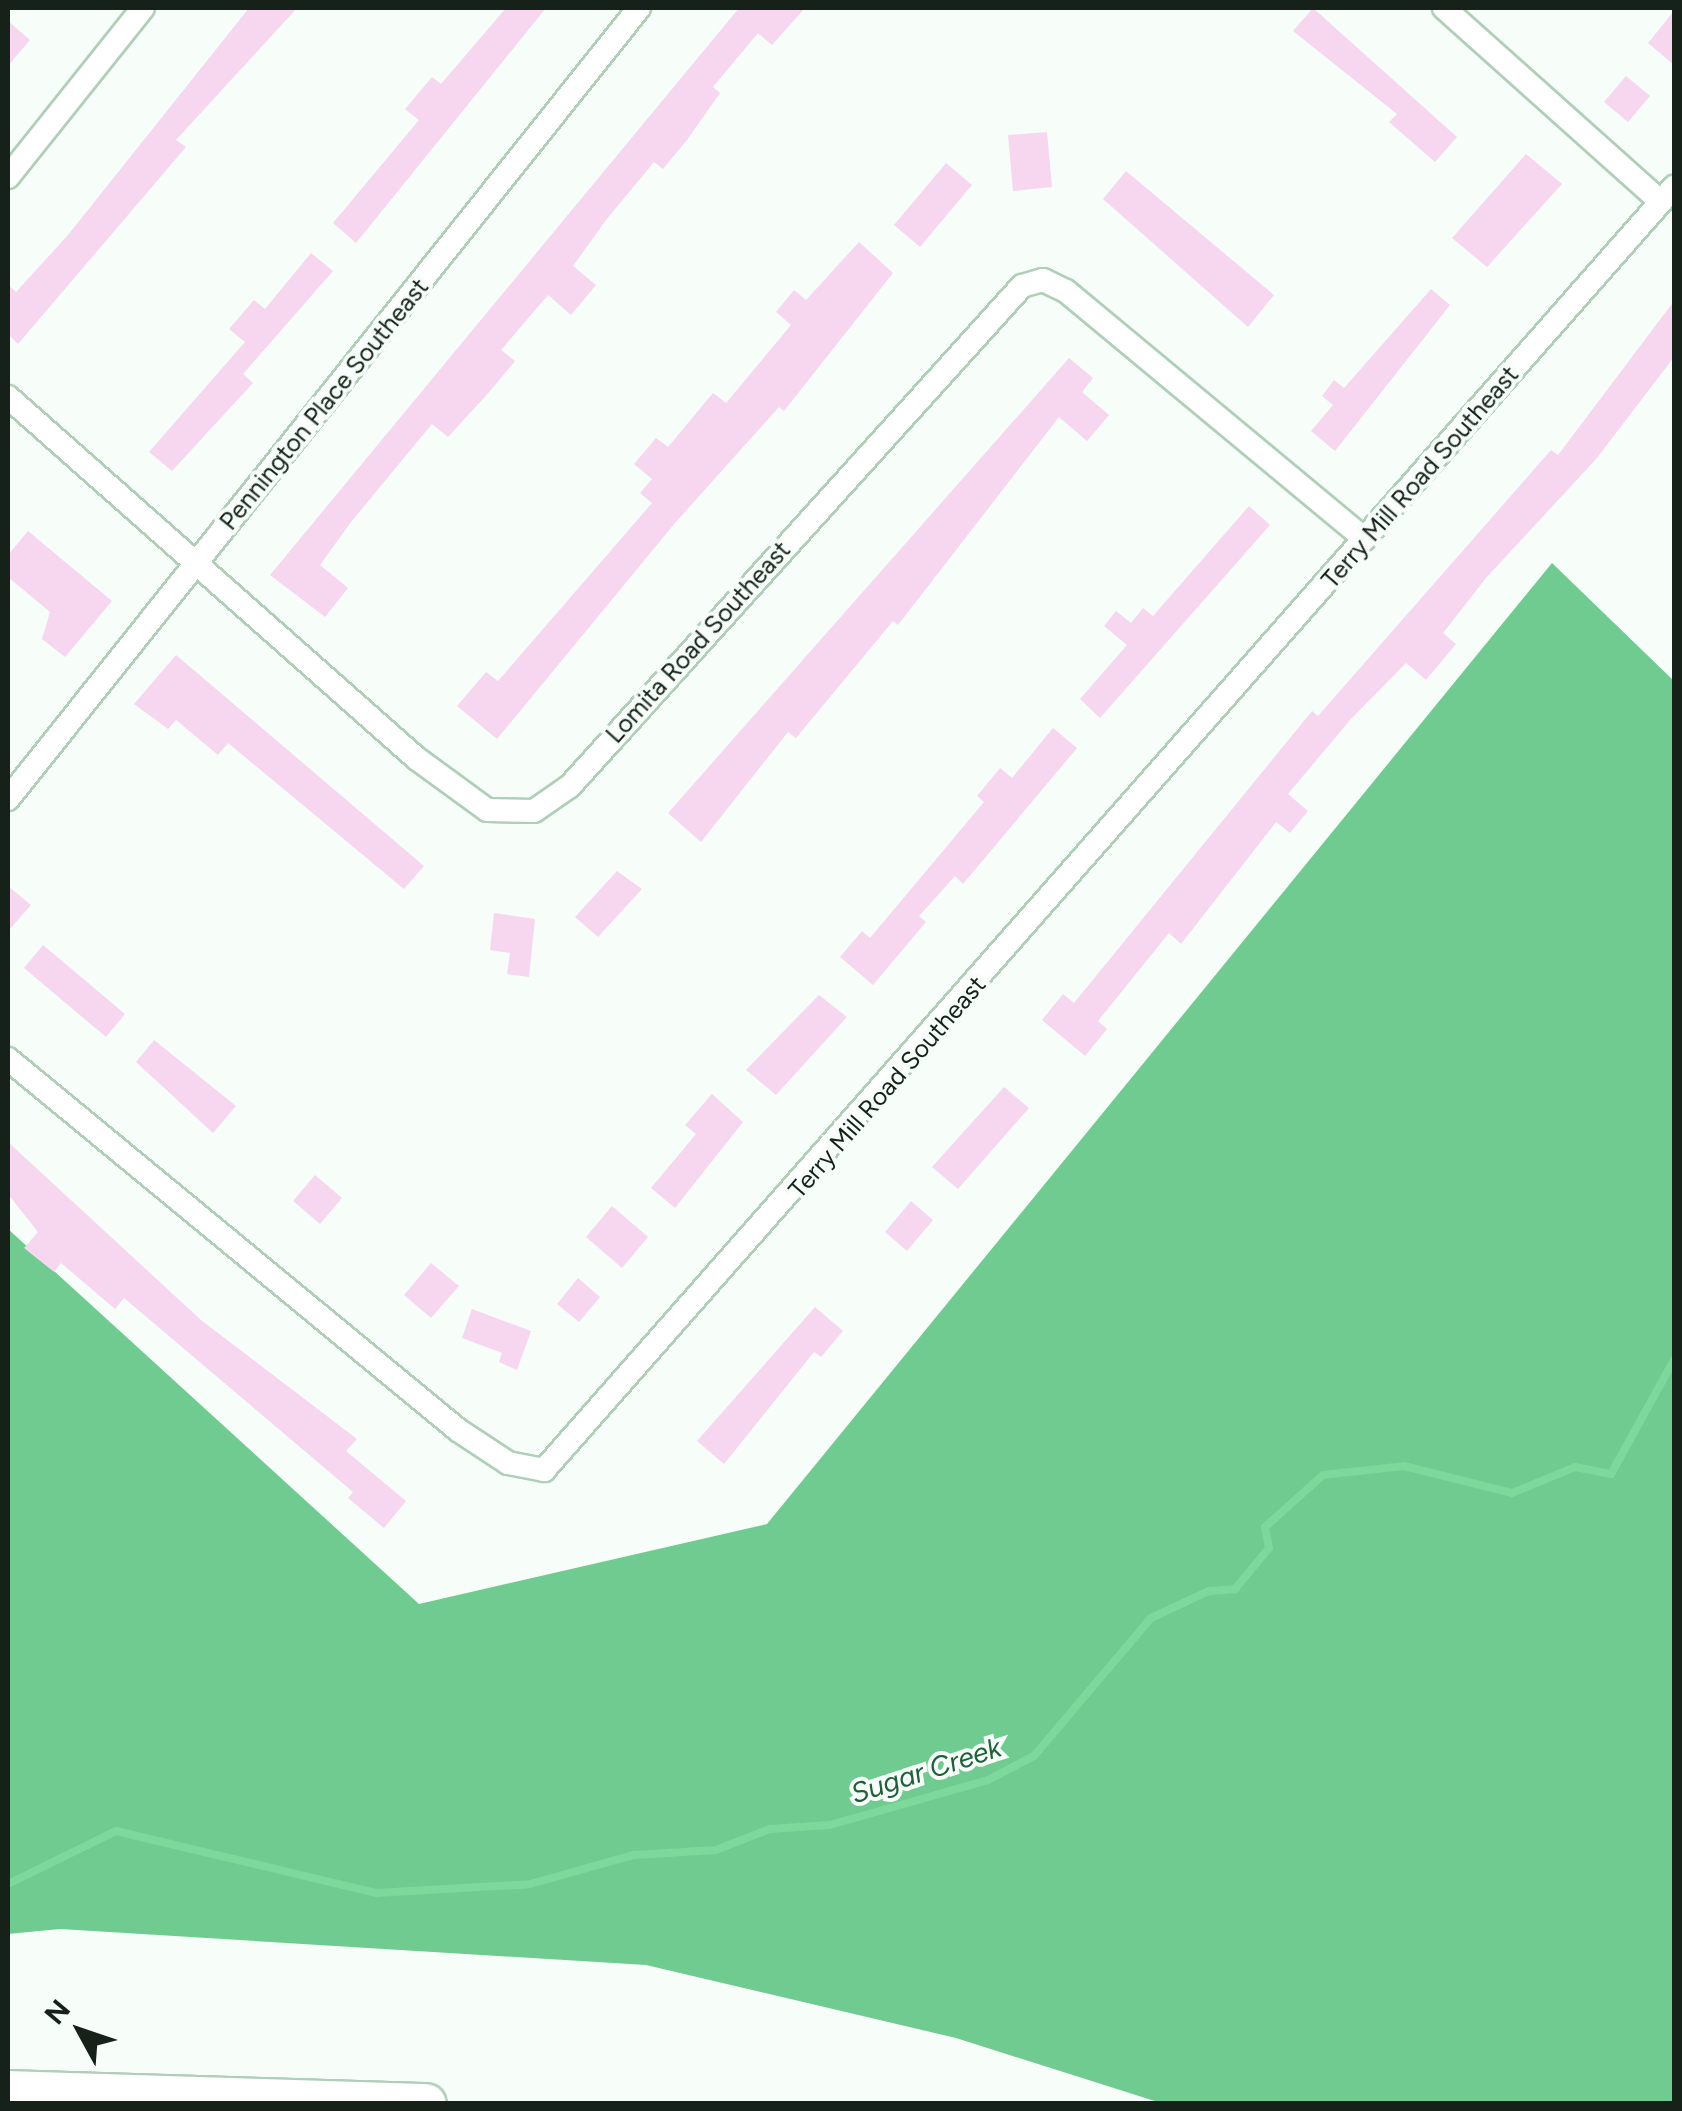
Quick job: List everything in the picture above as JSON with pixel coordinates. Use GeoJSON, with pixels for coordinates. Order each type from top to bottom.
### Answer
{"type":"FeatureCollection","features":[{"type":"Feature","properties":{"kind":"highway"},"geometry":{"type":"LineString","coordinates":[[8,2091],[426,2104]]}},
{"type":"Feature","properties":{"kind":"street"},"geometry":{"type":"LineString","coordinates":[[8,177],[143,8]]}},
{"type":"Feature","properties":{"kind":"street","name":"Pennington Place Southeast"},"geometry":{"type":"LineString","coordinates":[[8,799],[640,8]]}},
{"type":"Feature","properties":{"kind":"street"},"geometry":{"type":"LineString","coordinates":[[1444,8],[1668,195]]}},
{"type":"Feature","properties":{"kind":"street","name":"Terry Mill Road Southeast"},"geometry":{"type":"LineString","coordinates":[[8,1059],[458,1430],[508,1464],[544,1470],[1668,195]]}},
{"type":"Feature","properties":{"kind":"street","name":"Lomita Road Southeast"},"geometry":{"type":"LineString","coordinates":[[8,396],[193,564],[487,810],[534,811],[570,786],[990,316],[1022,286],[1043,280],[1365,538]]}},
{"type":"Feature","properties":{"kind":"green space"},"geometry":{"type":"Polygon","coordinates":[[[1552,563],[1674,681],[1674,2103],[1161,2103],[956,2038],[646,1965],[60,1929],[8,1934],[8,1229],[419,1604],[767,1524],[1552,563]]]}},
{"type":"Feature","properties":{"kind":"building"},"geometry":{"type":"Polygon","coordinates":[[[249,8],[297,8],[176,140],[186,147],[18,344],[8,334],[8,285],[16,292],[68,235],[249,8]]]}},
{"type":"Feature","properties":{"kind":"building"},"geometry":{"type":"Polygon","coordinates":[[[506,8],[546,8],[356,243],[333,223],[419,120],[405,109],[432,77],[441,84],[506,8]]]}},
{"type":"Feature","properties":{"kind":"building"},"geometry":{"type":"Polygon","coordinates":[[[739,8],[805,8],[772,45],[758,33],[713,87],[720,93],[687,140],[663,169],[654,162],[606,220],[573,266],[596,285],[571,315],[548,295],[501,350],[515,361],[491,390],[448,437],[432,424],[351,522],[320,565],[348,588],[325,617],[270,575],[739,8]]]}},
{"type":"Feature","properties":{"kind":"building"},"geometry":{"type":"Polygon","coordinates":[[[1313,8],[1457,137],[1435,162],[1389,122],[1397,114],[1293,31],[1313,8]]]}},
{"type":"Feature","properties":{"kind":"building"},"geometry":{"type":"Polygon","coordinates":[[[1674,11],[1674,65],[1648,43],[1674,11]]]}},
{"type":"Feature","properties":{"kind":"building"},"geometry":{"type":"Polygon","coordinates":[[[8,21],[30,40],[8,66],[8,21]]]}},
{"type":"Feature","properties":{"kind":"building"},"geometry":{"type":"Polygon","coordinates":[[[1626,76],[1650,96],[1628,122],[1604,102],[1626,76]]]}},
{"type":"Feature","properties":{"kind":"building"},"geometry":{"type":"Polygon","coordinates":[[[1047,132],[1052,187],[1013,191],[1008,135],[1047,132]]]}},
{"type":"Feature","properties":{"kind":"building"},"geometry":{"type":"Polygon","coordinates":[[[1526,154],[1562,184],[1487,267],[1452,238],[1526,154]]]}},
{"type":"Feature","properties":{"kind":"building"},"geometry":{"type":"Polygon","coordinates":[[[946,163],[972,185],[920,247],[894,225],[946,163]]]}},
{"type":"Feature","properties":{"kind":"building"},"geometry":{"type":"Polygon","coordinates":[[[1126,171],[1274,295],[1248,327],[1103,199],[1126,171]]]}},
{"type":"Feature","properties":{"kind":"building"},"geometry":{"type":"Polygon","coordinates":[[[859,242],[893,273],[784,411],[779,407],[675,523],[497,739],[457,706],[486,672],[498,681],[652,503],[640,493],[652,479],[634,464],[656,438],[668,447],[713,393],[726,403],[791,325],[776,312],[794,290],[806,300],[859,242]]]}},
{"type":"Feature","properties":{"kind":"building"},"geometry":{"type":"Polygon","coordinates":[[[311,253],[333,271],[243,374],[253,383],[172,471],[149,452],[245,342],[229,329],[254,300],[265,309],[311,253]]]}},
{"type":"Feature","properties":{"kind":"building"},"geometry":{"type":"Polygon","coordinates":[[[1431,289],[1450,305],[1335,451],[1311,431],[1333,405],[1322,396],[1334,380],[1344,388],[1431,289]]]}},
{"type":"Feature","properties":{"kind":"building"},"geometry":{"type":"Polygon","coordinates":[[[1674,301],[1674,357],[1597,458],[1486,578],[1443,633],[1456,644],[1426,680],[1406,663],[1351,719],[1288,794],[1308,811],[1290,833],[1276,822],[1181,944],[1169,933],[1098,1021],[1107,1029],[1085,1056],[1042,1020],[1063,994],[1074,1003],[1312,711],[1318,716],[1551,450],[1558,455],[1674,301]]]}},
{"type":"Feature","properties":{"kind":"building"},"geometry":{"type":"Polygon","coordinates":[[[1069,358],[1093,378],[1082,392],[1109,415],[1087,441],[1059,417],[898,625],[893,621],[796,738],[788,732],[701,842],[668,813],[1069,358]]]}},
{"type":"Feature","properties":{"kind":"building"},"geometry":{"type":"Polygon","coordinates":[[[1249,506],[1270,525],[1100,718],[1080,699],[1127,645],[1104,626],[1116,611],[1131,623],[1143,608],[1153,616],[1249,506]]]}},
{"type":"Feature","properties":{"kind":"building"},"geometry":{"type":"Polygon","coordinates":[[[28,531],[112,601],[65,657],[42,639],[50,612],[8,577],[8,555],[28,531]]]}},
{"type":"Feature","properties":{"kind":"building"},"geometry":{"type":"Polygon","coordinates":[[[176,655],[424,866],[404,889],[228,743],[218,755],[176,720],[168,729],[134,704],[176,655]]]}},
{"type":"Feature","properties":{"kind":"building"},"geometry":{"type":"Polygon","coordinates":[[[1053,728],[1077,748],[963,884],[955,876],[919,916],[926,922],[873,985],[840,957],[862,931],[870,938],[984,802],[977,796],[1000,768],[1012,778],[1053,728]]]}},
{"type":"Feature","properties":{"kind":"building"},"geometry":{"type":"Polygon","coordinates":[[[617,871],[642,889],[598,937],[575,917],[617,871]]]}},
{"type":"Feature","properties":{"kind":"building"},"geometry":{"type":"Polygon","coordinates":[[[8,886],[31,905],[8,931],[8,886]]]}},
{"type":"Feature","properties":{"kind":"building"},"geometry":{"type":"Polygon","coordinates":[[[494,913],[535,919],[529,977],[507,974],[510,953],[490,950],[494,913]]]}},
{"type":"Feature","properties":{"kind":"building"},"geometry":{"type":"Polygon","coordinates":[[[43,945],[125,1014],[106,1037],[24,968],[43,945]]]}},
{"type":"Feature","properties":{"kind":"building"},"geometry":{"type":"Polygon","coordinates":[[[819,995],[847,1017],[776,1095],[746,1070],[819,995]]]}},
{"type":"Feature","properties":{"kind":"building"},"geometry":{"type":"Polygon","coordinates":[[[154,1040],[236,1106],[213,1133],[136,1062],[154,1040]]]}},
{"type":"Feature","properties":{"kind":"building"},"geometry":{"type":"Polygon","coordinates":[[[1004,1087],[1029,1108],[958,1189],[932,1167],[1004,1087]]]}},
{"type":"Feature","properties":{"kind":"building"},"geometry":{"type":"Polygon","coordinates":[[[712,1094],[743,1122],[675,1208],[651,1188],[696,1134],[685,1125],[712,1094]]]}},
{"type":"Feature","properties":{"kind":"building"},"geometry":{"type":"Polygon","coordinates":[[[8,1142],[201,1320],[357,1439],[346,1451],[406,1501],[384,1528],[348,1498],[353,1492],[124,1298],[115,1309],[61,1263],[54,1272],[24,1248],[38,1232],[8,1194],[8,1142]]]}},
{"type":"Feature","properties":{"kind":"building"},"geometry":{"type":"Polygon","coordinates":[[[315,1175],[342,1198],[320,1224],[293,1201],[315,1175]]]}},
{"type":"Feature","properties":{"kind":"building"},"geometry":{"type":"Polygon","coordinates":[[[911,1201],[933,1220],[907,1251],[885,1232],[911,1201]]]}},
{"type":"Feature","properties":{"kind":"building"},"geometry":{"type":"Polygon","coordinates":[[[612,1206],[648,1237],[622,1268],[586,1237],[612,1206]]]}},
{"type":"Feature","properties":{"kind":"building"},"geometry":{"type":"Polygon","coordinates":[[[431,1263],[459,1286],[431,1318],[404,1295],[431,1263]]]}},
{"type":"Feature","properties":{"kind":"building"},"geometry":{"type":"Polygon","coordinates":[[[578,1278],[600,1297],[579,1322],[557,1304],[578,1278]]]}},
{"type":"Feature","properties":{"kind":"building"},"geometry":{"type":"Polygon","coordinates":[[[815,1307],[843,1331],[821,1357],[814,1352],[724,1464],[697,1441],[815,1307]]]}},
{"type":"Feature","properties":{"kind":"building"},"geometry":{"type":"Polygon","coordinates":[[[472,1309],[531,1331],[517,1370],[499,1362],[502,1353],[462,1338],[472,1309]]]}},
{"type":"Feature","properties":{"kind":"waterway","name":"Sugar Creek"},"geometry":{"type":"LineString","coordinates":[[8,1884],[116,1831],[376,1893],[530,1884],[634,1855],[716,1850],[770,1829],[830,1825],[988,1780],[1034,1756],[1151,1618],[1209,1591],[1235,1589],[1269,1548],[1265,1527],[1323,1475],[1404,1466],[1512,1493],[1575,1467],[1611,1474],[1674,1360]]}}]}
